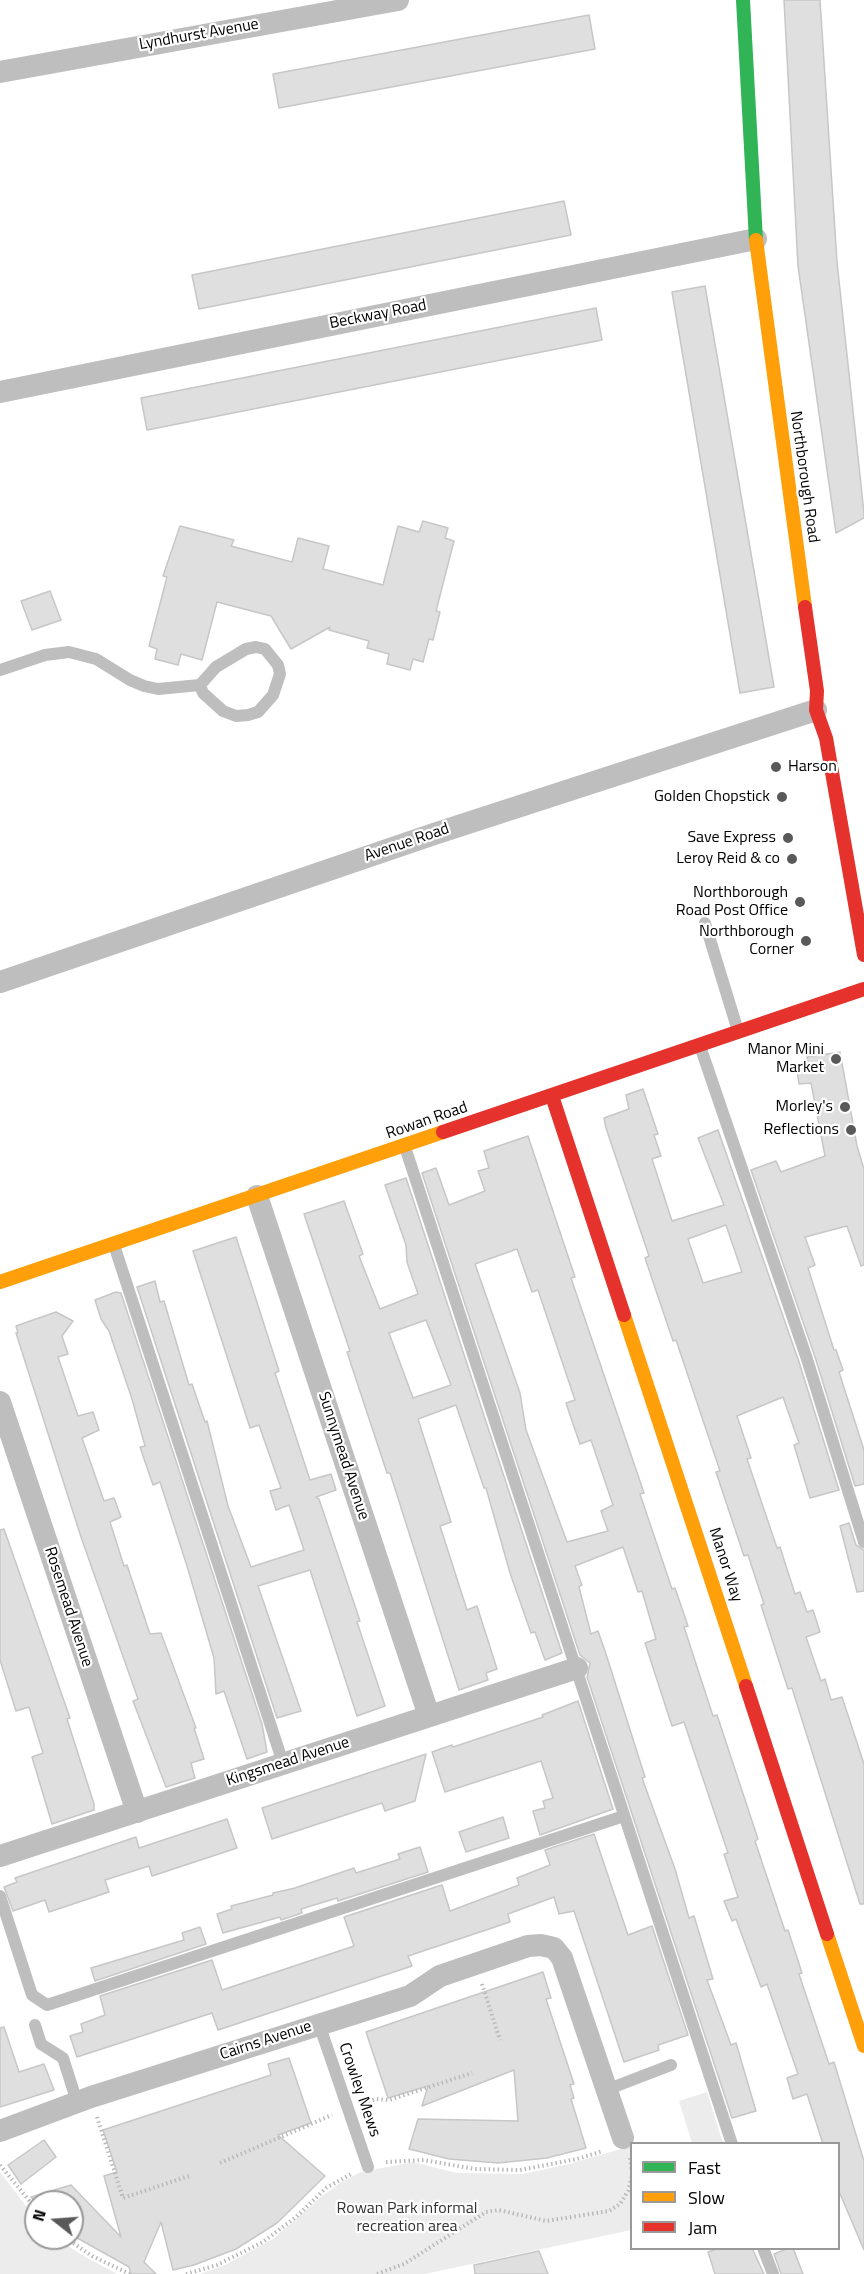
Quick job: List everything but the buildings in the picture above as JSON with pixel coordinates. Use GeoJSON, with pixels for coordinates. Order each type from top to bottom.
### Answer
{"type":"FeatureCollection","features":[{"type":"Feature","properties":{"kind":"street","name":"Lyndhurst Avenue"},"geometry":{"type":"LineString","coordinates":[[0,72],[398,0]]}},
{"type":"Feature","properties":{"kind":"street","name":"Northborough Road"},"geometry":{"type":"LineString","coordinates":[[743,0],[756,239],[816,679],[816,710],[826,738],[864,955]]}},
{"type":"Feature","properties":{"kind":"street","name":"Beckway Road"},"geometry":{"type":"LineString","coordinates":[[0,392],[756,239]]}},
{"type":"Feature","properties":{"kind":"street","name":"Avenue Road"},"geometry":{"type":"LineString","coordinates":[[0,982],[423,838],[816,710]]}},
{"type":"Feature","properties":{"kind":"street","name":"Rowan Road"},"geometry":{"type":"LineString","coordinates":[[0,1282],[864,989]]}},
{"type":"Feature","properties":{"kind":"street","name":"Manor Way"},"geometry":{"type":"LineString","coordinates":[[552,1096],[864,2046]]}},
{"type":"Feature","properties":{"kind":"street","name":"Sunnymead Avenue"},"geometry":{"type":"LineString","coordinates":[[257,1196],[429,1716]]}},
{"type":"Feature","properties":{"kind":"street","name":"Rosemead Avenue"},"geometry":{"type":"LineString","coordinates":[[0,1402],[137,1812]]}},
{"type":"Feature","properties":{"kind":"street","name":"Kingsmead Avenue"},"geometry":{"type":"LineString","coordinates":[[0,1856],[577,1668]]}},
{"type":"Feature","properties":{"kind":"street","name":"Cairns Avenue"},"geometry":{"type":"LineString","coordinates":[[0,2131],[84,2099],[410,1996],[441,1976],[528,1946],[541,1945],[554,1948],[562,1958],[606,2090]]}},
{"type":"Feature","properties":{"kind":"street"},"geometry":{"type":"LineString","coordinates":[[606,2090],[623,2138]]}},
{"type":"Feature","properties":{"kind":"lane"},"geometry":{"type":"LineString","coordinates":[[0,670],[45,655],[69,652],[96,659],[144,686],[158,689],[200,686],[216,667],[246,649],[256,647],[274,657],[280,674],[279,683],[266,705],[248,715],[236,716],[223,711],[203,693],[200,686]]}},
{"type":"Feature","properties":{"kind":"lane"},"geometry":{"type":"LineString","coordinates":[[705,923],[738,1032]]}},
{"type":"Feature","properties":{"kind":"lane"},"geometry":{"type":"LineString","coordinates":[[700,1045],[807,1359],[864,1542]]}},
{"type":"Feature","properties":{"kind":"lane"},"geometry":{"type":"LineString","coordinates":[[405,1146],[731,2142]]}},
{"type":"Feature","properties":{"kind":"lane"},"geometry":{"type":"LineString","coordinates":[[114,1244],[282,1763]]}},
{"type":"Feature","properties":{"kind":"lane"},"geometry":{"type":"LineString","coordinates":[[0,1896],[32,1995],[47,2005],[624,1816]]}},
{"type":"Feature","properties":{"kind":"lane","name":"Crowley Mews"},"geometry":{"type":"LineString","coordinates":[[319,2024],[368,2167]]}},
{"type":"Feature","properties":{"kind":"lane"},"geometry":{"type":"LineString","coordinates":[[35,2025],[41,2044],[63,2058],[84,2099]]}},
{"type":"Feature","properties":{"kind":"lane"},"geometry":{"type":"LineString","coordinates":[[606,2090],[671,2065]]}},
{"type":"Feature","properties":{"kind":"lane"},"geometry":{"type":"LineString","coordinates":[[764,2250],[773,2274]]}},
{"type":"Feature","properties":{"kind":"path"},"geometry":{"type":"LineString","coordinates":[[476,1964],[500,2040]]}},
{"type":"Feature","properties":{"kind":"path"},"geometry":{"type":"LineString","coordinates":[[220,2163],[376,2099],[389,2100],[472,2073]]}},
{"type":"Feature","properties":{"kind":"path"},"geometry":{"type":"LineString","coordinates":[[84,2099],[123,2198],[189,2176]]}},
{"type":"Feature","properties":{"kind":"path"},"geometry":{"type":"LineString","coordinates":[[186,2274],[217,2265],[263,2242],[296,2217],[326,2188],[368,2167],[405,2159],[475,2169],[520,2170],[577,2159],[614,2147],[623,2138]]}},
{"type":"Feature","properties":{"kind":"path"},"geometry":{"type":"LineString","coordinates":[[0,2165],[24,2195]]}},
{"type":"Feature","properties":{"kind":"path"},"geometry":{"type":"LineString","coordinates":[[377,2274],[404,2264],[486,2212],[499,2210],[546,2222],[609,2211],[620,2204],[630,2183]]}},
{"type":"Feature","properties":{"kind":"path"},"geometry":{"type":"LineString","coordinates":[[83,2250],[130,2274]]}},
{"type":"Feature","properties":{"kind":"green space"},"geometry":{"type":"Polygon","coordinates":[[[707,2092],[724,2142],[692,2142],[679,2101],[707,2092]]]}},
{"type":"Feature","properties":{"kind":"green space","name":"Rowan Park informal recreation area"},"geometry":{"type":"Polygon","coordinates":[[[630,2146],[630,2230],[425,2274],[200,2274],[225,2265],[273,2239],[321,2197],[343,2181],[361,2172],[413,2162],[457,2173],[523,2174],[569,2164],[630,2146]]]}},
{"type":"Feature","properties":{"kind":"green space"},"geometry":{"type":"Polygon","coordinates":[[[0,2172],[24,2203],[24,2250],[74,2250],[117,2274],[0,2274],[0,2172]]]}},
{"type":"Feature","properties":{"kind":"traffic: fast"},"geometry":{"type":"LineString","coordinates":[[743,0],[756,240]]}},
{"type":"Feature","properties":{"kind":"traffic: slow"},"geometry":{"type":"LineString","coordinates":[[756,240],[805,607]]}},
{"type":"Feature","properties":{"kind":"traffic: slow"},"geometry":{"type":"LineString","coordinates":[[0,1282],[443,1132]]}},
{"type":"Feature","properties":{"kind":"traffic: slow"},"geometry":{"type":"LineString","coordinates":[[624,1315],[746,1686]]}},
{"type":"Feature","properties":{"kind":"traffic: slow"},"geometry":{"type":"LineString","coordinates":[[827,1934],[864,2046]]}},
{"type":"Feature","properties":{"kind":"traffic: jam"},"geometry":{"type":"LineString","coordinates":[[805,607],[817,691],[816,710],[826,738],[864,955]]}},
{"type":"Feature","properties":{"kind":"traffic: jam"},"geometry":{"type":"LineString","coordinates":[[443,1132],[864,989]]}},
{"type":"Feature","properties":{"kind":"traffic: jam"},"geometry":{"type":"LineString","coordinates":[[552,1096],[624,1315]]}},
{"type":"Feature","properties":{"kind":"traffic: jam"},"geometry":{"type":"LineString","coordinates":[[746,1686],[827,1934]]}},
{"type":"Feature","properties":{"kind":"place","name":"Harson"},"geometry":{"type":"Point","coordinates":[776,767]}},
{"type":"Feature","properties":{"kind":"place","name":"Golden Chopstick"},"geometry":{"type":"Point","coordinates":[782,797]}},
{"type":"Feature","properties":{"kind":"place","name":"Save Express"},"geometry":{"type":"Point","coordinates":[788,838]}},
{"type":"Feature","properties":{"kind":"place","name":"Leroy Reid & co"},"geometry":{"type":"Point","coordinates":[792,859]}},
{"type":"Feature","properties":{"kind":"place","name":"Northborough Road Post Office"},"geometry":{"type":"Point","coordinates":[800,902]}},
{"type":"Feature","properties":{"kind":"place","name":"Northborough Corner"},"geometry":{"type":"Point","coordinates":[806,941]}},
{"type":"Feature","properties":{"kind":"place","name":"Manor Mini Market"},"geometry":{"type":"Point","coordinates":[836,1059]}},
{"type":"Feature","properties":{"kind":"place","name":"Morley's"},"geometry":{"type":"Point","coordinates":[845,1107]}},
{"type":"Feature","properties":{"kind":"place","name":"Reflections"},"geometry":{"type":"Point","coordinates":[851,1130]}}]}
